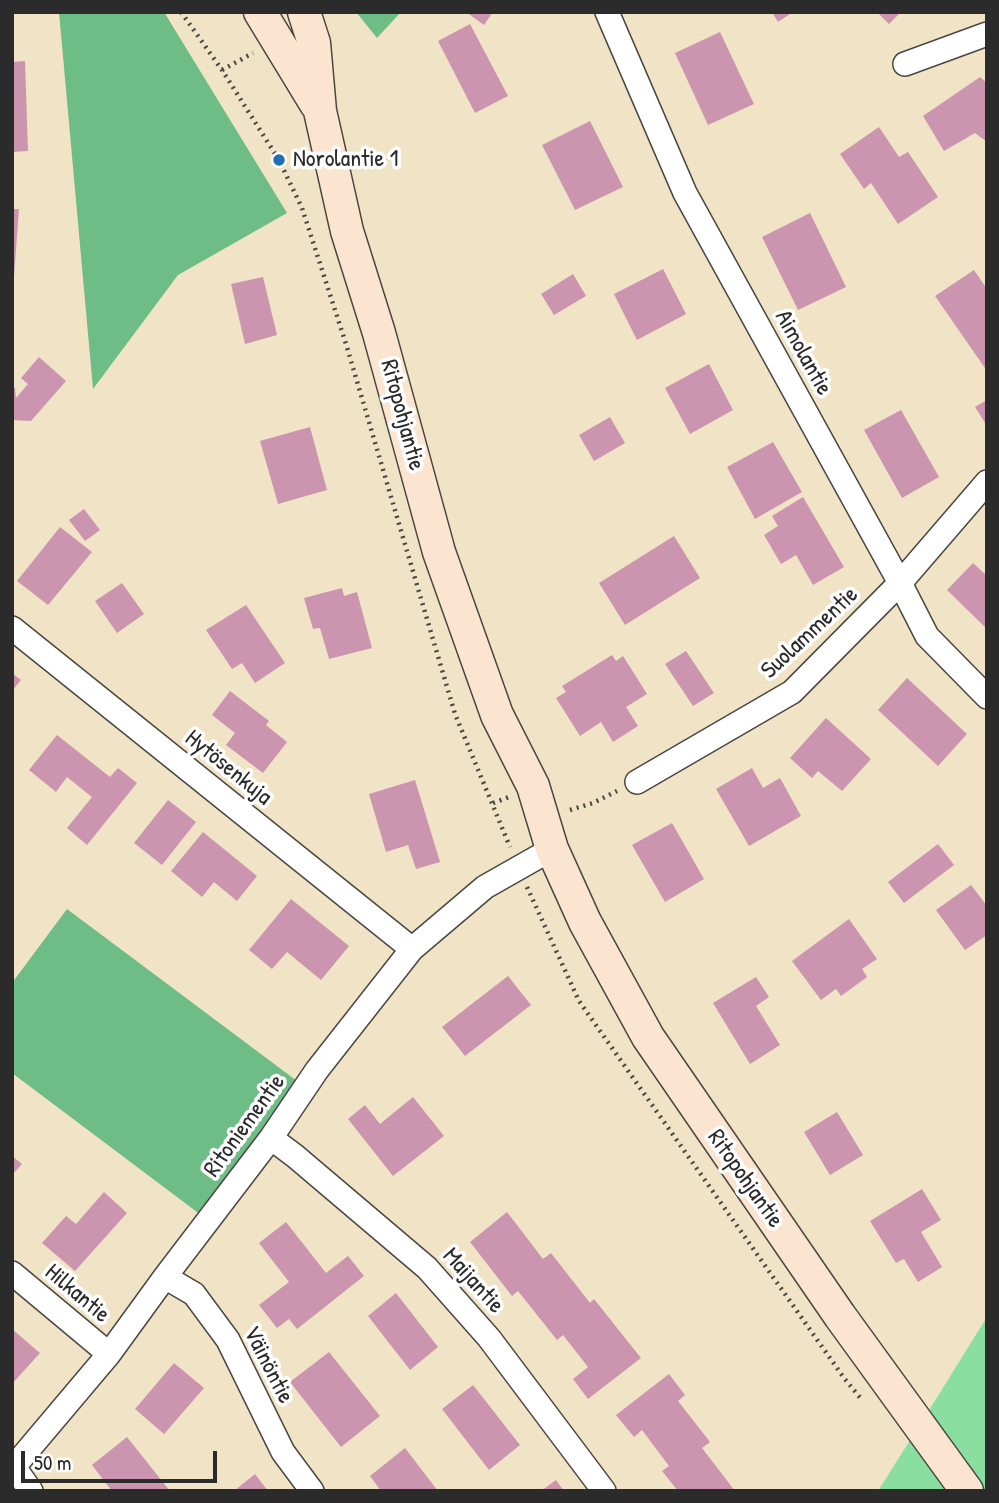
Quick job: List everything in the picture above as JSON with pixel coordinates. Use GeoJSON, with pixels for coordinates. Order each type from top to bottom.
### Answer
{"type":"FeatureCollection","features":[{"type":"Feature","properties":{"kind":"main road","name":"Ritopohjantie"},"geometry":{"type":"LineString","coordinates":[[260,12],[320,111]]}},
{"type":"Feature","properties":{"kind":"main road","name":"Ritopohjantie"},"geometry":{"type":"LineString","coordinates":[[304,12],[314,43],[320,111],[347,231],[379,333],[439,552],[497,715],[533,786],[552,849],[585,922],[649,1037],[840,1316],[967,1491]]}},
{"type":"Feature","properties":{"kind":"street","name":"Aimolantie"},"geometry":{"type":"LineString","coordinates":[[607,12],[685,193],[927,636],[987,697]]}},
{"type":"Feature","properties":{"kind":"street"},"geometry":{"type":"LineString","coordinates":[[905,64],[987,34]]}},
{"type":"Feature","properties":{"kind":"street","name":"Suolammentie"},"geometry":{"type":"LineString","coordinates":[[637,782],[792,692],[900,583],[987,482]]}},
{"type":"Feature","properties":{"kind":"street","name":"Hytösenkuja"},"geometry":{"type":"LineString","coordinates":[[12,628],[412,949]]}},
{"type":"Feature","properties":{"kind":"street","name":"Ritoniementie"},"geometry":{"type":"LineString","coordinates":[[13,1468],[109,1354],[271,1138],[317,1070],[412,949],[485,887],[552,849]]}},
{"type":"Feature","properties":{"kind":"street","name":"Maijantie"},"geometry":{"type":"LineString","coordinates":[[271,1138],[427,1268],[489,1338],[604,1491]]}},
{"type":"Feature","properties":{"kind":"street","name":"Hilkantie"},"geometry":{"type":"LineString","coordinates":[[12,1273],[109,1354]]}},
{"type":"Feature","properties":{"kind":"street","name":"Väinöntie"},"geometry":{"type":"LineString","coordinates":[[165,1276],[194,1294],[228,1340],[283,1452],[312,1491]]}},
{"type":"Feature","properties":{"kind":"street"},"geometry":{"type":"LineString","coordinates":[[13,1468],[31,1491]]}},
{"type":"Feature","properties":{"kind":"green space"},"geometry":{"type":"Polygon","coordinates":[[[59,12],[164,12],[287,213],[178,275],[93,389],[59,12]]]}},
{"type":"Feature","properties":{"kind":"green space"},"geometry":{"type":"Polygon","coordinates":[[[356,12],[401,12],[377,38],[356,12]]]}},
{"type":"Feature","properties":{"kind":"green space"},"geometry":{"type":"Polygon","coordinates":[[[67,909],[301,1084],[201,1215],[12,1073],[12,983],[67,909]]]}},
{"type":"Feature","properties":{"kind":"green space"},"geometry":{"type":"Polygon","coordinates":[[[987,1317],[987,1491],[878,1491],[936,1399],[987,1317]]]}},
{"type":"Feature","properties":{"kind":"building"},"geometry":{"type":"Polygon","coordinates":[[[466,12],[493,12],[484,25],[466,12]]]}},
{"type":"Feature","properties":{"kind":"building"},"geometry":{"type":"Polygon","coordinates":[[[772,12],[793,12],[778,22],[772,12]]]}},
{"type":"Feature","properties":{"kind":"building"},"geometry":{"type":"Polygon","coordinates":[[[877,12],[901,12],[889,24],[877,12]]]}},
{"type":"Feature","properties":{"kind":"building"},"geometry":{"type":"Polygon","coordinates":[[[470,24],[508,96],[475,113],[438,41],[470,24]]]}},
{"type":"Feature","properties":{"kind":"building"},"geometry":{"type":"Polygon","coordinates":[[[720,32],[754,104],[708,125],[675,53],[720,32]]]}},
{"type":"Feature","properties":{"kind":"building"},"geometry":{"type":"Polygon","coordinates":[[[25,61],[28,151],[12,152],[12,62],[25,61]]]}},
{"type":"Feature","properties":{"kind":"building"},"geometry":{"type":"Polygon","coordinates":[[[980,77],[987,83],[987,142],[975,133],[944,151],[923,116],[980,77]]]}},
{"type":"Feature","properties":{"kind":"building"},"geometry":{"type":"Polygon","coordinates":[[[590,121],[623,187],[575,210],[542,145],[590,121]]]}},
{"type":"Feature","properties":{"kind":"building"},"geometry":{"type":"Polygon","coordinates":[[[879,127],[899,157],[908,152],[938,197],[898,224],[871,183],[864,189],[840,154],[879,127]]]}},
{"type":"Feature","properties":{"kind":"building"},"geometry":{"type":"Polygon","coordinates":[[[12,209],[19,209],[14,277],[12,277],[12,209]]]}},
{"type":"Feature","properties":{"kind":"building"},"geometry":{"type":"Polygon","coordinates":[[[810,213],[846,287],[798,310],[762,237],[810,213]]]}},
{"type":"Feature","properties":{"kind":"building"},"geometry":{"type":"Polygon","coordinates":[[[663,269],[686,314],[637,340],[614,294],[663,269]]]}},
{"type":"Feature","properties":{"kind":"building"},"geometry":{"type":"Polygon","coordinates":[[[974,270],[987,289],[987,371],[935,296],[974,270]]]}},
{"type":"Feature","properties":{"kind":"building"},"geometry":{"type":"Polygon","coordinates":[[[573,274],[586,296],[554,315],[541,294],[573,274]]]}},
{"type":"Feature","properties":{"kind":"building"},"geometry":{"type":"Polygon","coordinates":[[[263,277],[277,335],[245,344],[231,284],[263,277]]]}},
{"type":"Feature","properties":{"kind":"building"},"geometry":{"type":"Polygon","coordinates":[[[39,357],[66,381],[31,421],[12,420],[12,388],[15,388],[16,398],[28,384],[21,378],[39,357]]]}},
{"type":"Feature","properties":{"kind":"building"},"geometry":{"type":"Polygon","coordinates":[[[709,364],[733,410],[690,434],[665,388],[709,364]]]}},
{"type":"Feature","properties":{"kind":"building"},"geometry":{"type":"Polygon","coordinates":[[[987,400],[987,426],[975,407],[987,400]]]}},
{"type":"Feature","properties":{"kind":"building"},"geometry":{"type":"Polygon","coordinates":[[[901,410],[939,477],[902,498],[864,430],[901,410]]]}},
{"type":"Feature","properties":{"kind":"building"},"geometry":{"type":"Polygon","coordinates":[[[610,417],[625,443],[594,461],[579,435],[610,417]]]}},
{"type":"Feature","properties":{"kind":"building"},"geometry":{"type":"Polygon","coordinates":[[[310,427],[327,490],[278,504],[260,441],[310,427]]]}},
{"type":"Feature","properties":{"kind":"building"},"geometry":{"type":"Polygon","coordinates":[[[773,442],[802,492],[755,519],[727,467],[773,442]]]}},
{"type":"Feature","properties":{"kind":"building"},"geometry":{"type":"Polygon","coordinates":[[[803,497],[844,567],[813,585],[796,555],[781,564],[764,535],[778,526],[772,516],[803,497]]]}},
{"type":"Feature","properties":{"kind":"building"},"geometry":{"type":"Polygon","coordinates":[[[84,509],[100,530],[85,541],[69,520],[84,509]]]}},
{"type":"Feature","properties":{"kind":"building"},"geometry":{"type":"Polygon","coordinates":[[[60,527],[92,552],[48,605],[17,581],[60,527]]]}},
{"type":"Feature","properties":{"kind":"building"},"geometry":{"type":"Polygon","coordinates":[[[674,536],[700,578],[625,625],[599,583],[674,536]]]}},
{"type":"Feature","properties":{"kind":"building"},"geometry":{"type":"Polygon","coordinates":[[[973,563],[987,576],[987,629],[947,590],[973,563]]]}},
{"type":"Feature","properties":{"kind":"building"},"geometry":{"type":"Polygon","coordinates":[[[122,583],[144,614],[117,633],[95,601],[122,583]]]}},
{"type":"Feature","properties":{"kind":"building"},"geometry":{"type":"Polygon","coordinates":[[[342,588],[344,596],[357,592],[372,648],[329,659],[320,628],[313,629],[304,598],[342,588]]]}},
{"type":"Feature","properties":{"kind":"building"},"geometry":{"type":"Polygon","coordinates":[[[843,592],[852,601],[836,616],[827,607],[843,592]]]}},
{"type":"Feature","properties":{"kind":"building"},"geometry":{"type":"Polygon","coordinates":[[[246,605],[285,663],[255,683],[242,663],[232,669],[206,630],[246,605]]]}},
{"type":"Feature","properties":{"kind":"building"},"geometry":{"type":"Polygon","coordinates":[[[686,651],[714,693],[693,706],[665,664],[686,651]]]}},
{"type":"Feature","properties":{"kind":"building"},"geometry":{"type":"Polygon","coordinates":[[[612,655],[616,661],[623,656],[647,694],[626,707],[638,726],[613,742],[601,722],[580,736],[556,698],[566,692],[562,686],[612,655]]]}},
{"type":"Feature","properties":{"kind":"building"},"geometry":{"type":"Polygon","coordinates":[[[12,673],[21,680],[12,691],[12,673]]]}},
{"type":"Feature","properties":{"kind":"building"},"geometry":{"type":"Polygon","coordinates":[[[907,678],[967,734],[938,766],[878,710],[907,678]]]}},
{"type":"Feature","properties":{"kind":"building"},"geometry":{"type":"Polygon","coordinates":[[[230,691],[269,721],[266,725],[287,742],[263,773],[226,745],[235,733],[212,715],[230,691]]]}},
{"type":"Feature","properties":{"kind":"building"},"geometry":{"type":"Polygon","coordinates":[[[826,718],[871,759],[842,791],[818,771],[812,778],[790,758],[826,718]]]}},
{"type":"Feature","properties":{"kind":"building"},"geometry":{"type":"Polygon","coordinates":[[[57,735],[110,777],[118,768],[137,783],[87,845],[67,828],[92,797],[67,777],[56,792],[29,770],[57,735]]]}},
{"type":"Feature","properties":{"kind":"building"},"geometry":{"type":"Polygon","coordinates":[[[752,768],[763,788],[780,778],[801,816],[749,846],[716,789],[752,768]]]}},
{"type":"Feature","properties":{"kind":"building"},"geometry":{"type":"Polygon","coordinates":[[[415,780],[440,862],[416,869],[408,845],[386,852],[369,794],[415,780]]]}},
{"type":"Feature","properties":{"kind":"building"},"geometry":{"type":"Polygon","coordinates":[[[168,800],[196,822],[162,865],[134,843],[168,800]]]}},
{"type":"Feature","properties":{"kind":"building"},"geometry":{"type":"Polygon","coordinates":[[[672,823],[704,879],[665,902],[632,845],[672,823]]]}},
{"type":"Feature","properties":{"kind":"building"},"geometry":{"type":"Polygon","coordinates":[[[203,832],[257,876],[237,901],[214,882],[202,897],[171,871],[203,832]]]}},
{"type":"Feature","properties":{"kind":"building"},"geometry":{"type":"Polygon","coordinates":[[[938,844],[954,865],[904,903],[888,882],[938,844]]]}},
{"type":"Feature","properties":{"kind":"building"},"geometry":{"type":"Polygon","coordinates":[[[971,885],[987,906],[987,935],[965,950],[936,910],[971,885]]]}},
{"type":"Feature","properties":{"kind":"building"},"geometry":{"type":"Polygon","coordinates":[[[291,899],[349,946],[321,980],[287,952],[272,969],[249,950],[291,899]]]}},
{"type":"Feature","properties":{"kind":"building"},"geometry":{"type":"Polygon","coordinates":[[[849,919],[877,959],[862,969],[867,977],[841,996],[836,989],[821,1000],[792,961],[849,919]]]}},
{"type":"Feature","properties":{"kind":"building"},"geometry":{"type":"Polygon","coordinates":[[[508,976],[531,1005],[465,1056],[442,1027],[508,976]]]}},
{"type":"Feature","properties":{"kind":"building"},"geometry":{"type":"Polygon","coordinates":[[[756,977],[769,997],[756,1006],[780,1045],[750,1064],[713,1003],[756,977]]]}},
{"type":"Feature","properties":{"kind":"building"},"geometry":{"type":"Polygon","coordinates":[[[413,1097],[444,1136],[393,1176],[348,1119],[365,1105],[380,1124],[413,1097]]]}},
{"type":"Feature","properties":{"kind":"building"},"geometry":{"type":"Polygon","coordinates":[[[837,1112],[863,1155],[830,1175],[804,1132],[837,1112]]]}},
{"type":"Feature","properties":{"kind":"building"},"geometry":{"type":"Polygon","coordinates":[[[12,1156],[22,1164],[12,1175],[12,1156]]]}},
{"type":"Feature","properties":{"kind":"building"},"geometry":{"type":"Polygon","coordinates":[[[922,1189],[941,1220],[921,1232],[942,1267],[918,1282],[904,1259],[896,1263],[870,1221],[922,1189]]]}},
{"type":"Feature","properties":{"kind":"building"},"geometry":{"type":"Polygon","coordinates":[[[104,1192],[127,1213],[75,1271],[42,1243],[66,1216],[76,1224],[104,1192]]]}},
{"type":"Feature","properties":{"kind":"building"},"geometry":{"type":"Polygon","coordinates":[[[507,1212],[543,1259],[551,1253],[590,1303],[594,1299],[641,1358],[588,1399],[573,1379],[588,1367],[563,1335],[557,1340],[518,1291],[512,1296],[470,1242],[507,1212]]]}},
{"type":"Feature","properties":{"kind":"building"},"geometry":{"type":"Polygon","coordinates":[[[286,1222],[326,1273],[348,1256],[364,1276],[297,1329],[289,1319],[277,1328],[259,1305],[289,1282],[259,1243],[286,1222]]]}},
{"type":"Feature","properties":{"kind":"building"},"geometry":{"type":"Polygon","coordinates":[[[396,1293],[438,1347],[410,1370],[368,1316],[396,1293]]]}},
{"type":"Feature","properties":{"kind":"building"},"geometry":{"type":"Polygon","coordinates":[[[12,1329],[40,1353],[12,1384],[12,1329]]]}},
{"type":"Feature","properties":{"kind":"building"},"geometry":{"type":"Polygon","coordinates":[[[329,1352],[380,1416],[341,1447],[290,1382],[329,1352]]]}},
{"type":"Feature","properties":{"kind":"building"},"geometry":{"type":"Polygon","coordinates":[[[174,1363],[204,1388],[164,1434],[135,1409],[174,1363]]]}},
{"type":"Feature","properties":{"kind":"building"},"geometry":{"type":"Polygon","coordinates":[[[669,1374],[685,1395],[678,1401],[710,1442],[702,1448],[735,1491],[678,1491],[662,1471],[669,1466],[642,1430],[634,1437],[616,1415],[669,1374]]]}},
{"type":"Feature","properties":{"kind":"building"},"geometry":{"type":"Polygon","coordinates":[[[473,1385],[520,1445],[489,1470],[442,1409],[473,1385]]]}},
{"type":"Feature","properties":{"kind":"building"},"geometry":{"type":"Polygon","coordinates":[[[127,1437],[170,1491],[112,1491],[92,1465],[127,1437]]]}},
{"type":"Feature","properties":{"kind":"building"},"geometry":{"type":"Polygon","coordinates":[[[405,1448],[438,1491],[381,1491],[370,1476],[405,1448]]]}},
{"type":"Feature","properties":{"kind":"building"},"geometry":{"type":"Polygon","coordinates":[[[255,1474],[268,1491],[234,1491],[255,1474]]]}},
{"type":"Feature","properties":{"kind":"building"},"geometry":{"type":"Polygon","coordinates":[[[556,1480],[564,1491],[541,1491],[556,1480]]]}},
{"type":"Feature","properties":{"kind":"place","name":"Norolantie 1"},"geometry":{"type":"Point","coordinates":[279,160]}}]}
